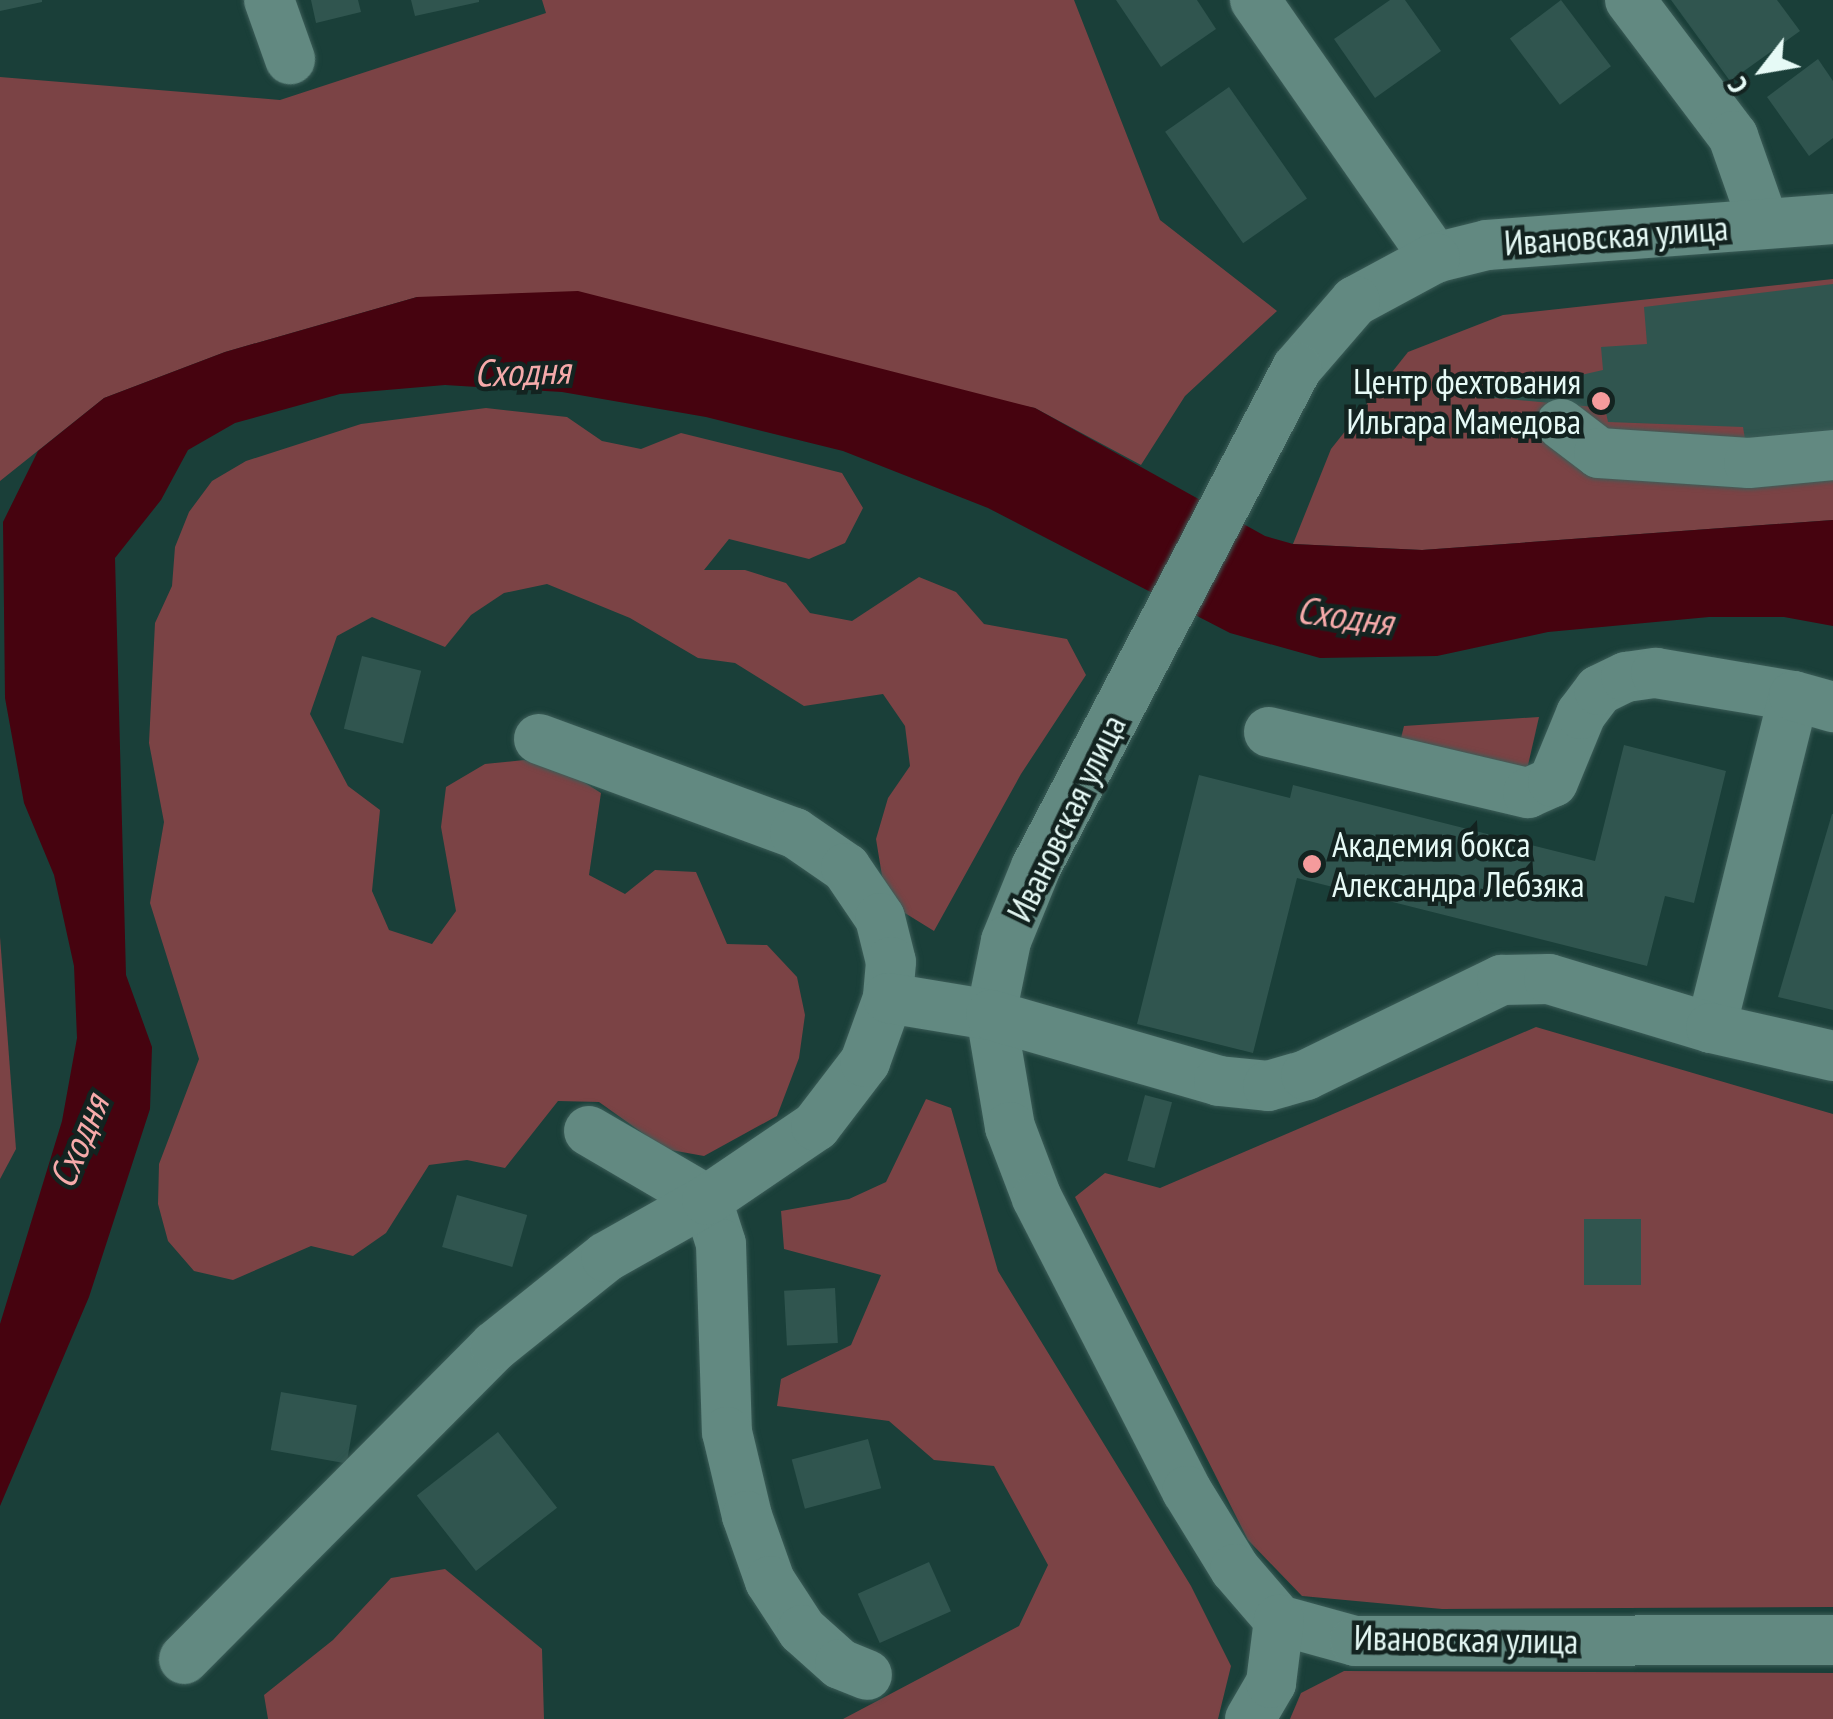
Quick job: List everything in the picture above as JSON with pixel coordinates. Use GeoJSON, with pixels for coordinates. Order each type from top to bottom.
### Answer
{"type":"FeatureCollection","features":[{"type":"Feature","properties":{"kind":"street"},"geometry":{"type":"LineString","coordinates":[[269,0],[290,59]]}},
{"type":"Feature","properties":{"kind":"street"},"geometry":{"type":"LineString","coordinates":[[1256,0],[1435,258]]}},
{"type":"Feature","properties":{"kind":"street"},"geometry":{"type":"LineString","coordinates":[[1630,0],[1733,136],[1764,224]]}},
{"type":"Feature","properties":{"kind":"street","name":"Ивановская улица"},"geometry":{"type":"LineString","coordinates":[[1833,219],[1486,245],[1435,258],[1391,277],[1328,326],[1297,368],[1036,867],[1006,940],[991,1015],[1010,1128],[1037,1198],[1188,1490],[1234,1569],[1279,1620],[1355,1641],[1833,1640]]}},
{"type":"Feature","properties":{"kind":"street"},"geometry":{"type":"LineString","coordinates":[[1561,424],[1599,452],[1749,463],[1833,456]]}},
{"type":"Feature","properties":{"kind":"street"},"geometry":{"type":"LineString","coordinates":[[1269,732],[1528,793],[1553,782],[1581,714],[1599,690],[1626,677],[1656,673],[1814,702],[1711,1028]]}},
{"type":"Feature","properties":{"kind":"street"},"geometry":{"type":"LineString","coordinates":[[184,1659],[495,1346],[606,1257],[707,1200],[816,1126],[865,1062],[888,998],[891,962],[880,918],[846,868],[794,834],[539,739]]}},
{"type":"Feature","properties":{"kind":"street"},"geometry":{"type":"LineString","coordinates":[[888,998],[991,1015],[1219,1081],[1268,1086],[1306,1075],[1502,980],[1549,979],[1711,1028],[1833,1056]]}},
{"type":"Feature","properties":{"kind":"street"},"geometry":{"type":"LineString","coordinates":[[589,1131],[707,1200],[721,1244],[727,1432],[747,1516],[770,1581],[802,1630],[840,1664],[867,1674]]}},
{"type":"Feature","properties":{"kind":"street"},"geometry":{"type":"LineString","coordinates":[[1250,1719],[1270,1682],[1279,1620]]}},
{"type":"Feature","properties":{"kind":"shaded area"},"geometry":{"type":"Polygon","coordinates":[[[542,0],[1074,0],[1160,220],[1277,311],[1185,396],[1141,465],[1035,408],[417,297],[225,352],[104,398],[0,481],[0,77],[280,100],[546,13],[542,0]]]}},
{"type":"Feature","properties":{"kind":"shaded area","name":"Центр фехтования Ильгара Мамедова"},"geometry":{"type":"Polygon","coordinates":[[[1833,279],[1833,520],[1422,550],[1293,544],[1331,449],[1408,352],[1503,315],[1833,279]]]}},
{"type":"Feature","properties":{"kind":"shaded area"},"geometry":{"type":"Polygon","coordinates":[[[486,408],[567,417],[602,441],[641,449],[681,433],[842,473],[863,508],[845,543],[809,559],[729,539],[704,570],[745,570],[786,583],[810,613],[852,621],[919,577],[956,592],[984,624],[1067,639],[1086,675],[1021,774],[934,931],[900,910],[882,876],[876,839],[888,798],[910,766],[905,726],[883,694],[804,706],[735,663],[698,658],[630,618],[547,584],[504,593],[471,615],[445,647],[372,617],[337,636],[310,714],[348,786],[380,810],[372,891],[389,930],[432,944],[456,911],[441,827],[446,787],[485,764],[524,760],[568,772],[601,793],[589,875],[625,894],[655,870],[696,872],[727,944],[767,945],[797,977],[805,1015],[799,1058],[777,1116],[704,1156],[665,1149],[599,1102],[558,1101],[505,1168],[467,1160],[429,1165],[386,1233],[353,1256],[311,1246],[233,1280],[194,1271],[168,1241],[158,1204],[159,1164],[199,1059],[150,903],[164,822],[149,743],[155,623],[172,586],[175,547],[189,512],[212,481],[246,461],[361,424],[486,408]]]}},
{"type":"Feature","properties":{"kind":"shaded area"},"geometry":{"type":"Polygon","coordinates":[[[1539,717],[1526,774],[1400,742],[1404,726],[1539,717]]]}},
{"type":"Feature","properties":{"kind":"shaded area"},"geometry":{"type":"Polygon","coordinates":[[[0,937],[16,1149],[0,1179],[0,937]]]}},
{"type":"Feature","properties":{"kind":"shaded area"},"geometry":{"type":"Polygon","coordinates":[[[1536,1027],[1833,1114],[1833,1607],[1442,1609],[1302,1596],[1248,1540],[1075,1197],[1105,1173],[1160,1188],[1536,1027]]]}},
{"type":"Feature","properties":{"kind":"shaded area"},"geometry":{"type":"Polygon","coordinates":[[[926,1099],[951,1108],[998,1271],[1191,1586],[1231,1666],[1218,1719],[843,1719],[1019,1626],[1048,1565],[994,1466],[934,1460],[889,1421],[777,1406],[781,1379],[851,1345],[881,1275],[784,1249],[781,1211],[849,1199],[886,1182],[926,1099]]]}},
{"type":"Feature","properties":{"kind":"shaded area"},"geometry":{"type":"Polygon","coordinates":[[[445,1569],[542,1649],[544,1719],[268,1719],[264,1695],[333,1640],[391,1578],[445,1569]]]}},
{"type":"Feature","properties":{"kind":"shaded area"},"geometry":{"type":"Polygon","coordinates":[[[1344,1671],[1833,1673],[1833,1719],[1290,1719],[1301,1693],[1344,1671]]]}},
{"type":"Feature","properties":{"kind":"water","name":"Сходня"},"geometry":{"type":"Polygon","coordinates":[[[578,291],[1035,408],[1265,536],[1293,544],[1422,550],[1833,520],[1833,626],[1784,617],[1709,617],[1548,632],[1437,656],[1320,658],[1230,633],[988,508],[843,451],[706,417],[562,392],[445,385],[340,394],[235,423],[188,450],[161,500],[115,558],[126,975],[152,1047],[150,1109],[89,1297],[0,1506],[0,1324],[62,1121],[77,1038],[74,966],[54,875],[24,803],[5,698],[3,522],[38,451],[104,398],[225,352],[417,297],[578,291]]]}},
{"type":"Feature","properties":{"kind":"building"},"geometry":{"type":"Polygon","coordinates":[[[0,0],[42,0],[42,2],[0,11],[0,0]]]}},
{"type":"Feature","properties":{"kind":"building"},"geometry":{"type":"Polygon","coordinates":[[[311,0],[358,0],[361,12],[316,23],[311,0]]]}},
{"type":"Feature","properties":{"kind":"building"},"geometry":{"type":"Polygon","coordinates":[[[411,0],[479,0],[479,2],[415,16],[411,0]]]}},
{"type":"Feature","properties":{"kind":"building"},"geometry":{"type":"Polygon","coordinates":[[[1116,0],[1197,0],[1216,29],[1161,67],[1116,0]]]}},
{"type":"Feature","properties":{"kind":"building"},"geometry":{"type":"Polygon","coordinates":[[[1390,0],[1405,0],[1441,51],[1375,98],[1334,39],[1390,0]]]}},
{"type":"Feature","properties":{"kind":"building"},"geometry":{"type":"Polygon","coordinates":[[[1561,0],[1611,66],[1560,105],[1510,39],[1561,0]]]}},
{"type":"Feature","properties":{"kind":"building"},"geometry":{"type":"Polygon","coordinates":[[[1671,0],[1777,0],[1800,31],[1730,81],[1671,0]]]}},
{"type":"Feature","properties":{"kind":"building"},"geometry":{"type":"Polygon","coordinates":[[[1818,59],[1833,81],[1833,138],[1809,156],[1767,97],[1818,59]]]}},
{"type":"Feature","properties":{"kind":"building"},"geometry":{"type":"Polygon","coordinates":[[[1229,87],[1307,198],[1243,243],[1165,132],[1229,87]]]}},
{"type":"Feature","properties":{"kind":"building"},"geometry":{"type":"Polygon","coordinates":[[[1833,284],[1833,436],[1746,445],[1743,427],[1608,422],[1605,408],[1485,397],[1603,370],[1601,347],[1647,344],[1644,307],[1833,284]]]}},
{"type":"Feature","properties":{"kind":"building"},"geometry":{"type":"Polygon","coordinates":[[[362,656],[421,671],[403,744],[344,729],[362,656]]]}},
{"type":"Feature","properties":{"kind":"building"},"geometry":{"type":"Polygon","coordinates":[[[1624,745],[1726,771],[1694,903],[1665,896],[1647,966],[1297,878],[1253,1053],[1137,1024],[1199,775],[1290,798],[1293,785],[1595,861],[1624,745]]]}},
{"type":"Feature","properties":{"kind":"building"},"geometry":{"type":"Polygon","coordinates":[[[1833,814],[1833,1010],[1778,997],[1833,814]]]}},
{"type":"Feature","properties":{"kind":"building"},"geometry":{"type":"Polygon","coordinates":[[[1145,1095],[1172,1102],[1154,1168],[1127,1161],[1145,1095]]]}},
{"type":"Feature","properties":{"kind":"building"},"geometry":{"type":"Polygon","coordinates":[[[457,1195],[527,1215],[512,1267],[442,1247],[457,1195]]]}},
{"type":"Feature","properties":{"kind":"building"},"geometry":{"type":"Polygon","coordinates":[[[1584,1219],[1641,1219],[1641,1285],[1584,1285],[1584,1219]]]}},
{"type":"Feature","properties":{"kind":"building"},"geometry":{"type":"Polygon","coordinates":[[[835,1288],[838,1343],[787,1346],[784,1291],[835,1288]]]}},
{"type":"Feature","properties":{"kind":"building"},"geometry":{"type":"Polygon","coordinates":[[[281,1392],[357,1405],[347,1463],[271,1450],[281,1392]]]}},
{"type":"Feature","properties":{"kind":"building"},"geometry":{"type":"Polygon","coordinates":[[[498,1432],[557,1508],[476,1571],[417,1495],[498,1432]]]}},
{"type":"Feature","properties":{"kind":"building"},"geometry":{"type":"Polygon","coordinates":[[[868,1439],[881,1488],[805,1509],[792,1459],[868,1439]]]}},
{"type":"Feature","properties":{"kind":"building"},"geometry":{"type":"Polygon","coordinates":[[[929,1562],[951,1611],[880,1643],[858,1594],[929,1562]]]}},
{"type":"Feature","properties":{"kind":"place","name":"Центр фехтования Ильгара Мамедова"},"geometry":{"type":"Point","coordinates":[1601,401]}},
{"type":"Feature","properties":{"kind":"place","name":"Академия бокса Александра Лебзяка"},"geometry":{"type":"Point","coordinates":[1312,864]}}]}
